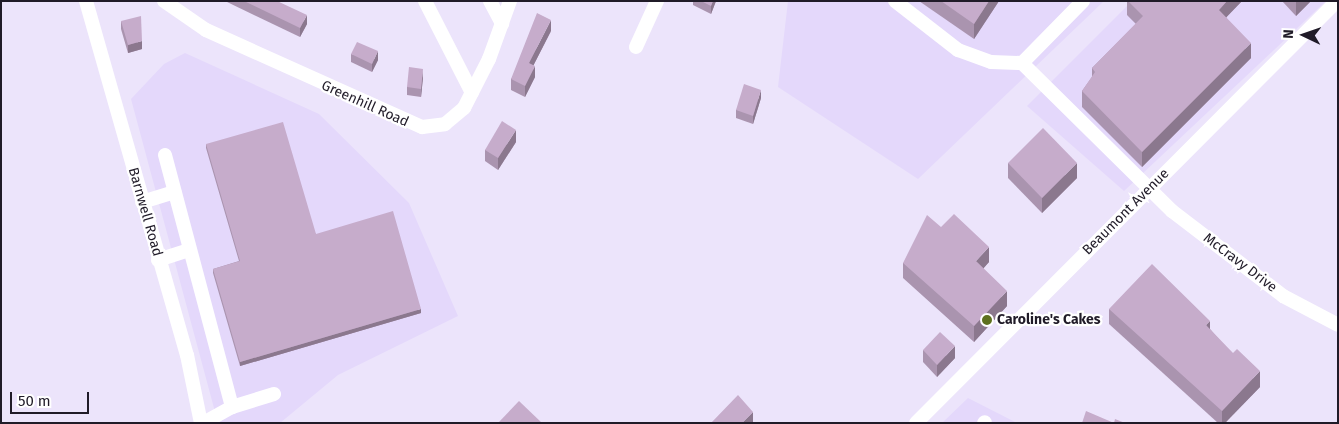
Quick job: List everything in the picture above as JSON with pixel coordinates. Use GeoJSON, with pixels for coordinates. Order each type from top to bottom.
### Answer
{"type":"FeatureCollection","features":[{"type":"Feature","properties":{"kind":"street","name":"Barnwell Road"},"geometry":{"type":"LineString","coordinates":[[86,1],[202,423]]}},
{"type":"Feature","properties":{"kind":"street","name":"Greenhill Road"},"geometry":{"type":"LineString","coordinates":[[164,1],[206,30],[411,125],[444,124],[460,114],[472,93],[510,1]]}},
{"type":"Feature","properties":{"kind":"street"},"geometry":{"type":"LineString","coordinates":[[425,1],[472,93]]}},
{"type":"Feature","properties":{"kind":"street"},"geometry":{"type":"LineString","coordinates":[[490,1],[502,24]]}},
{"type":"Feature","properties":{"kind":"street"},"geometry":{"type":"LineString","coordinates":[[636,47],[657,1]]}},
{"type":"Feature","properties":{"kind":"street"},"geometry":{"type":"LineString","coordinates":[[895,1],[958,50],[991,62],[1022,63],[1083,1]]}},
{"type":"Feature","properties":{"kind":"street","name":"Beaumont Avenue"},"geometry":{"type":"LineString","coordinates":[[916,423],[1337,1]]}},
{"type":"Feature","properties":{"kind":"street","name":"McCravy Drive"},"geometry":{"type":"LineString","coordinates":[[1022,63],[1149,190],[1283,296],[1338,325]]}},
{"type":"Feature","properties":{"kind":"street"},"geometry":{"type":"LineString","coordinates":[[165,155],[232,407]]}},
{"type":"Feature","properties":{"kind":"street"},"geometry":{"type":"LineString","coordinates":[[142,202],[174,192]]}},
{"type":"Feature","properties":{"kind":"street"},"geometry":{"type":"LineString","coordinates":[[158,260],[189,250]]}},
{"type":"Feature","properties":{"kind":"street"},"geometry":{"type":"LineString","coordinates":[[202,423],[232,407],[274,394]]}},
{"type":"Feature","properties":{"kind":"shaded area"},"geometry":{"type":"Polygon","coordinates":[[[788,1],[1104,1],[918,179],[778,87],[788,1]]]}},
{"type":"Feature","properties":{"kind":"shaded area"},"geometry":{"type":"Polygon","coordinates":[[[1132,1],[1326,1],[1124,191],[1027,106],[1132,1]]]}},
{"type":"Feature","properties":{"kind":"shaded area"},"geometry":{"type":"Polygon","coordinates":[[[185,53],[319,114],[409,203],[458,316],[338,375],[280,423],[218,423],[131,99],[164,64],[185,53]]]}},
{"type":"Feature","properties":{"kind":"shaded area"},"geometry":{"type":"Polygon","coordinates":[[[968,398],[1017,423],[942,423],[968,398]]]}},
{"type":"Feature","properties":{"kind":"building"},"geometry":{"type":"Polygon","coordinates":[[[244,1],[277,1],[307,15],[300,28],[244,1]]]}},
{"type":"Feature","properties":{"kind":"building"},"geometry":{"type":"Polygon","coordinates":[[[701,1],[713,1],[711,6],[701,1]]]}},
{"type":"Feature","properties":{"kind":"building"},"geometry":{"type":"Polygon","coordinates":[[[941,1],[989,1],[974,24],[941,1]]]}},
{"type":"Feature","properties":{"kind":"building"},"geometry":{"type":"Polygon","coordinates":[[[1128,1],[1227,1],[1219,10],[1251,43],[1142,152],[1082,91],[1095,72],[1092,68],[1143,16],[1128,1]]]}},
{"type":"Feature","properties":{"kind":"building"},"geometry":{"type":"Polygon","coordinates":[[[537,13],[551,20],[529,63],[535,66],[525,86],[511,79],[537,13]]]}},
{"type":"Feature","properties":{"kind":"building"},"geometry":{"type":"Polygon","coordinates":[[[141,16],[142,41],[128,45],[121,21],[141,16]]]}},
{"type":"Feature","properties":{"kind":"building"},"geometry":{"type":"Polygon","coordinates":[[[357,42],[378,51],[372,64],[351,54],[357,42]]]}},
{"type":"Feature","properties":{"kind":"building"},"geometry":{"type":"Polygon","coordinates":[[[409,67],[423,69],[421,89],[407,87],[409,67]]]}},
{"type":"Feature","properties":{"kind":"building"},"geometry":{"type":"Polygon","coordinates":[[[744,84],[761,90],[753,116],[736,110],[744,84]]]}},
{"type":"Feature","properties":{"kind":"building"},"geometry":{"type":"Polygon","coordinates":[[[502,121],[516,130],[498,158],[485,150],[502,121]]]}},
{"type":"Feature","properties":{"kind":"building"},"geometry":{"type":"Polygon","coordinates":[[[283,122],[316,234],[393,211],[421,309],[240,362],[213,269],[240,261],[206,144],[283,122]]]}},
{"type":"Feature","properties":{"kind":"building"},"geometry":{"type":"Polygon","coordinates":[[[1043,128],[1077,163],[1042,198],[1008,163],[1043,128]]]}},
{"type":"Feature","properties":{"kind":"building"},"geometry":{"type":"Polygon","coordinates":[[[954,214],[989,247],[976,261],[1007,291],[974,326],[903,263],[927,215],[941,227],[954,214]]]}},
{"type":"Feature","properties":{"kind":"building"},"geometry":{"type":"Polygon","coordinates":[[[1152,264],[1210,321],[1206,325],[1233,353],[1237,349],[1260,371],[1222,411],[1109,309],[1152,264]]]}},
{"type":"Feature","properties":{"kind":"building"},"geometry":{"type":"Polygon","coordinates":[[[940,332],[955,346],[937,365],[923,350],[940,332]]]}},
{"type":"Feature","properties":{"kind":"building"},"geometry":{"type":"Polygon","coordinates":[[[738,395],[753,412],[743,422],[745,423],[711,423],[738,395]]]}},
{"type":"Feature","properties":{"kind":"building"},"geometry":{"type":"Polygon","coordinates":[[[519,401],[542,423],[498,423],[519,401]]]}},
{"type":"Feature","properties":{"kind":"building"},"geometry":{"type":"Polygon","coordinates":[[[1086,411],[1114,423],[1082,423],[1086,411]]]}},
{"type":"Feature","properties":{"kind":"building"},"geometry":{"type":"Polygon","coordinates":[[[1115,419],[1125,423],[1114,423],[1115,419]]]}},
{"type":"Feature","properties":{"kind":"place","name":"Caroline's Cakes"},"geometry":{"type":"Point","coordinates":[987,320]}}]}
